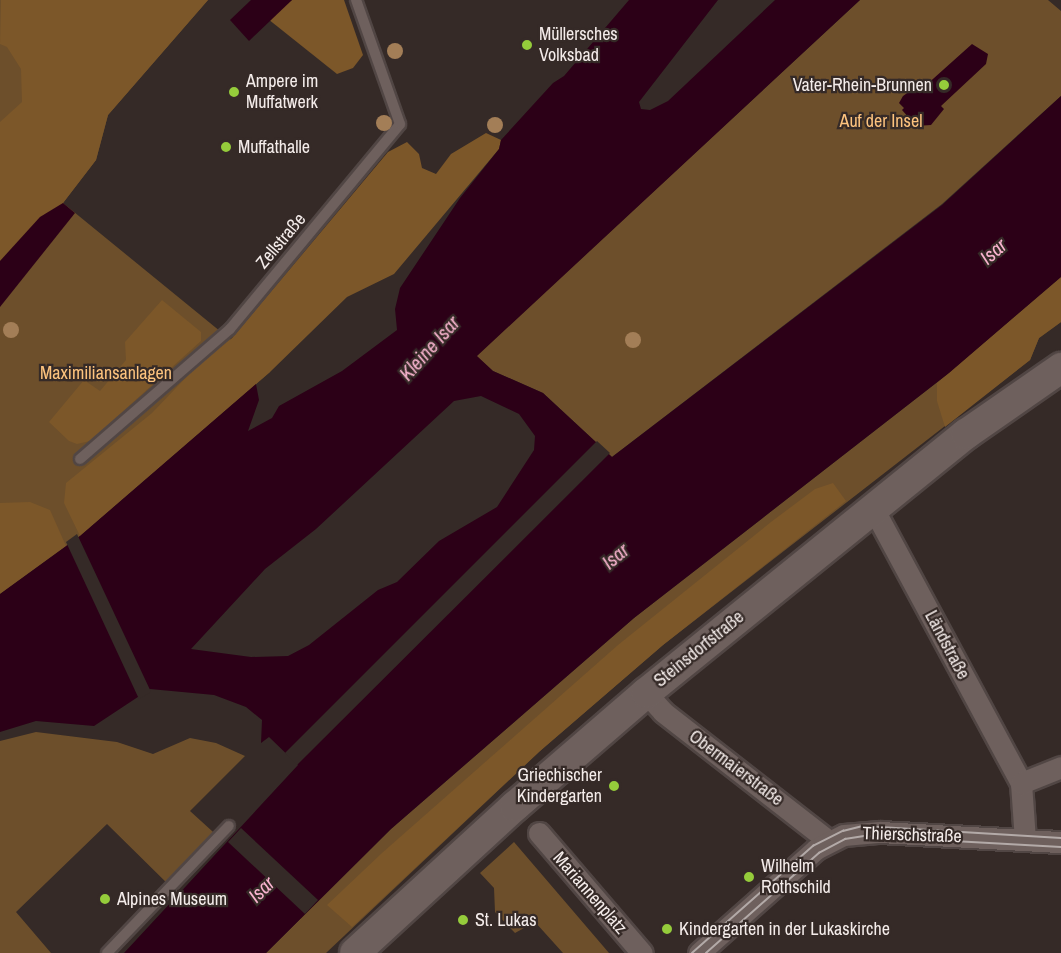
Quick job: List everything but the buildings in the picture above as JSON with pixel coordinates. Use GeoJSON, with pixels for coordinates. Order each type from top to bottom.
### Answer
{"type":"FeatureCollection","features":[{"type":"Feature","properties":{"kind":"main road","name":"Steinsdorfstraße"},"geometry":{"type":"LineString","coordinates":[[355,953],[515,806],[646,693],[966,434],[1061,368]]}},
{"type":"Feature","properties":{"kind":"street","name":"Ländstraße"},"geometry":{"type":"LineString","coordinates":[[873,508],[1021,783]]}},
{"type":"Feature","properties":{"kind":"street","name":"Obermaierstraße"},"geometry":{"type":"LineString","coordinates":[[646,693],[663,712],[829,841]]}},
{"type":"Feature","properties":{"kind":"street"},"geometry":{"type":"LineString","coordinates":[[1025,840],[1021,783],[1061,767]]}},
{"type":"Feature","properties":{"kind":"street","name":"Thierschstraße"},"geometry":{"type":"LineString","coordinates":[[699,953],[829,841],[863,831],[1061,842]]}},
{"type":"Feature","properties":{"kind":"street","name":"Mariannenplatz"},"geometry":{"type":"LineString","coordinates":[[539,833],[642,953]]}},
{"type":"Feature","properties":{"kind":"lane","name":"Zellstraße"},"geometry":{"type":"LineString","coordinates":[[80,459],[230,328],[400,124],[356,0]]}},
{"type":"Feature","properties":{"kind":"lane"},"geometry":{"type":"LineString","coordinates":[[107,953],[230,826]]}},
{"type":"Feature","properties":{"kind":"green space","name":"Maximiliansanlagen"},"geometry":{"type":"Polygon","coordinates":[[[0,0],[208,0],[108,115],[96,160],[63,203],[270,372],[80,536],[0,594],[0,0]]]}},
{"type":"Feature","properties":{"kind":"green space","name":"Auf der Insel"},"geometry":{"type":"Polygon","coordinates":[[[860,0],[1048,0],[1061,11],[1061,96],[942,204],[612,457],[543,393],[493,371],[476,356],[860,0]]]}},
{"type":"Feature","properties":{"kind":"green space"},"geometry":{"type":"Polygon","coordinates":[[[1061,277],[1061,322],[1039,338],[1030,360],[663,645],[540,751],[326,953],[266,953],[391,829],[634,618],[949,373],[1061,277]]]}},
{"type":"Feature","properties":{"kind":"green space"},"geometry":{"type":"Polygon","coordinates":[[[36,732],[117,742],[153,754],[190,738],[216,743],[245,756],[190,811],[223,841],[176,892],[107,824],[16,912],[51,953],[0,953],[0,741],[36,732]]]}},
{"type":"Feature","properties":{"kind":"green space"},"geometry":{"type":"Polygon","coordinates":[[[514,842],[609,953],[563,953],[535,922],[515,933],[495,912],[494,888],[480,873],[514,842]]]}},
{"type":"Feature","properties":{"kind":"shaded area"},"geometry":{"type":"Polygon","coordinates":[[[1,0],[208,0],[108,115],[96,160],[63,203],[40,217],[0,261],[0,122],[22,102],[21,69],[7,47],[0,44],[1,0]]]}},
{"type":"Feature","properties":{"kind":"shaded area"},"geometry":{"type":"Polygon","coordinates":[[[292,0],[344,0],[363,55],[353,68],[337,74],[268,19],[292,0]]]}},
{"type":"Feature","properties":{"kind":"shaded area"},"geometry":{"type":"Polygon","coordinates":[[[486,133],[501,140],[499,149],[394,274],[347,297],[270,372],[80,536],[64,503],[66,483],[152,413],[197,366],[232,338],[388,152],[407,142],[419,154],[422,168],[436,174],[451,154],[486,133]]]}},
{"type":"Feature","properties":{"kind":"shaded area"},"geometry":{"type":"Polygon","coordinates":[[[1061,277],[1061,322],[1039,338],[1030,360],[945,427],[937,401],[937,383],[1061,277]]]}},
{"type":"Feature","properties":{"kind":"shaded area"},"geometry":{"type":"Polygon","coordinates":[[[162,300],[201,332],[201,341],[90,441],[77,444],[69,441],[49,422],[84,380],[100,391],[126,360],[125,342],[162,300]]]}},
{"type":"Feature","properties":{"kind":"shaded area"},"geometry":{"type":"Polygon","coordinates":[[[833,483],[846,501],[663,645],[540,751],[352,927],[327,905],[382,853],[618,645],[771,522],[815,489],[833,483]]]}},
{"type":"Feature","properties":{"kind":"shaded area"},"geometry":{"type":"Polygon","coordinates":[[[30,502],[50,510],[66,546],[0,594],[0,503],[30,502]]]}},
{"type":"Feature","properties":{"kind":"water"},"geometry":{"type":"Polygon","coordinates":[[[251,0],[292,0],[249,41],[230,20],[251,0]]]}},
{"type":"Feature","properties":{"kind":"water"},"geometry":{"type":"Polygon","coordinates":[[[629,0],[718,0],[639,102],[641,109],[650,110],[668,101],[775,0],[860,0],[477,356],[493,371],[543,393],[612,457],[942,205],[1061,96],[1061,277],[949,373],[634,618],[391,829],[266,953],[124,953],[298,765],[269,737],[261,743],[262,720],[246,707],[214,695],[150,689],[94,726],[36,721],[0,732],[0,594],[80,536],[256,384],[259,400],[248,431],[272,418],[279,406],[342,371],[397,330],[395,309],[400,288],[460,198],[499,149],[501,140],[553,83],[564,76],[629,0]],[[481,396],[454,401],[316,529],[265,569],[191,649],[251,657],[288,656],[309,645],[378,590],[397,582],[439,541],[497,507],[534,450],[535,436],[519,414],[481,396]]]}},
{"type":"Feature","properties":{"kind":"water","name":"Vater-Rhein-Brunnen"},"geometry":{"type":"Polygon","coordinates":[[[972,44],[988,54],[986,64],[941,106],[944,109],[931,125],[916,126],[902,110],[904,108],[899,103],[903,96],[920,84],[924,87],[972,44]]]}},
{"type":"Feature","properties":{"kind":"water"},"geometry":{"type":"Polygon","coordinates":[[[63,203],[75,213],[0,307],[0,261],[40,217],[63,203]]]}},
{"type":"Feature","properties":{"kind":"pier"},"geometry":{"type":"Polygon","coordinates":[[[597,441],[610,453],[297,765],[285,753],[597,441]]]}},
{"type":"Feature","properties":{"kind":"pier"},"geometry":{"type":"Polygon","coordinates":[[[77,534],[151,692],[139,699],[66,542],[77,534]]]}},
{"type":"Feature","properties":{"kind":"pier"},"geometry":{"type":"Polygon","coordinates":[[[241,828],[318,900],[305,914],[228,842],[241,828]]]}},
{"type":"Feature","properties":{"kind":"tram line"},"geometry":{"type":"LineString","coordinates":[[692,953],[813,846],[843,831],[863,826],[1061,838]]}},
{"type":"Feature","properties":{"kind":"tram line"},"geometry":{"type":"LineString","coordinates":[[706,953],[819,853],[845,839],[864,836],[1061,847]]}},
{"type":"Feature","properties":{"kind":"place","name":"Müllersches Volksbad"},"geometry":{"type":"Point","coordinates":[527,45]}},
{"type":"Feature","properties":{"kind":"place","name":"Vater-Rhein-Brunnen"},"geometry":{"type":"Point","coordinates":[944,85]}},
{"type":"Feature","properties":{"kind":"place","name":"Ampere im Muffatwerk"},"geometry":{"type":"Point","coordinates":[234,92]}},
{"type":"Feature","properties":{"kind":"place","name":"Muffathalle"},"geometry":{"type":"Point","coordinates":[226,147]}},
{"type":"Feature","properties":{"kind":"place","name":"Griechischer Kindergarten"},"geometry":{"type":"Point","coordinates":[614,786]}},
{"type":"Feature","properties":{"kind":"place","name":"Wilhelm Rothschild"},"geometry":{"type":"Point","coordinates":[749,877]}},
{"type":"Feature","properties":{"kind":"place","name":"Alpines Museum"},"geometry":{"type":"Point","coordinates":[105,899]}},
{"type":"Feature","properties":{"kind":"place","name":"St. Lukas"},"geometry":{"type":"Point","coordinates":[463,920]}},
{"type":"Feature","properties":{"kind":"place","name":"Kindergarten in der Lukaskirche"},"geometry":{"type":"Point","coordinates":[667,929]}},
{"type":"Feature","properties":{"kind":"water label","name":"Isar"},"geometry":{"type":"Point","coordinates":[993,251]}},
{"type":"Feature","properties":{"kind":"water label","name":"Kleine Isar"},"geometry":{"type":"Point","coordinates":[429,348]}},
{"type":"Feature","properties":{"kind":"water label","name":"Isar"},"geometry":{"type":"Point","coordinates":[615,556]}},
{"type":"Feature","properties":{"kind":"water label","name":"Isar"},"geometry":{"type":"Point","coordinates":[261,889]}}]}
